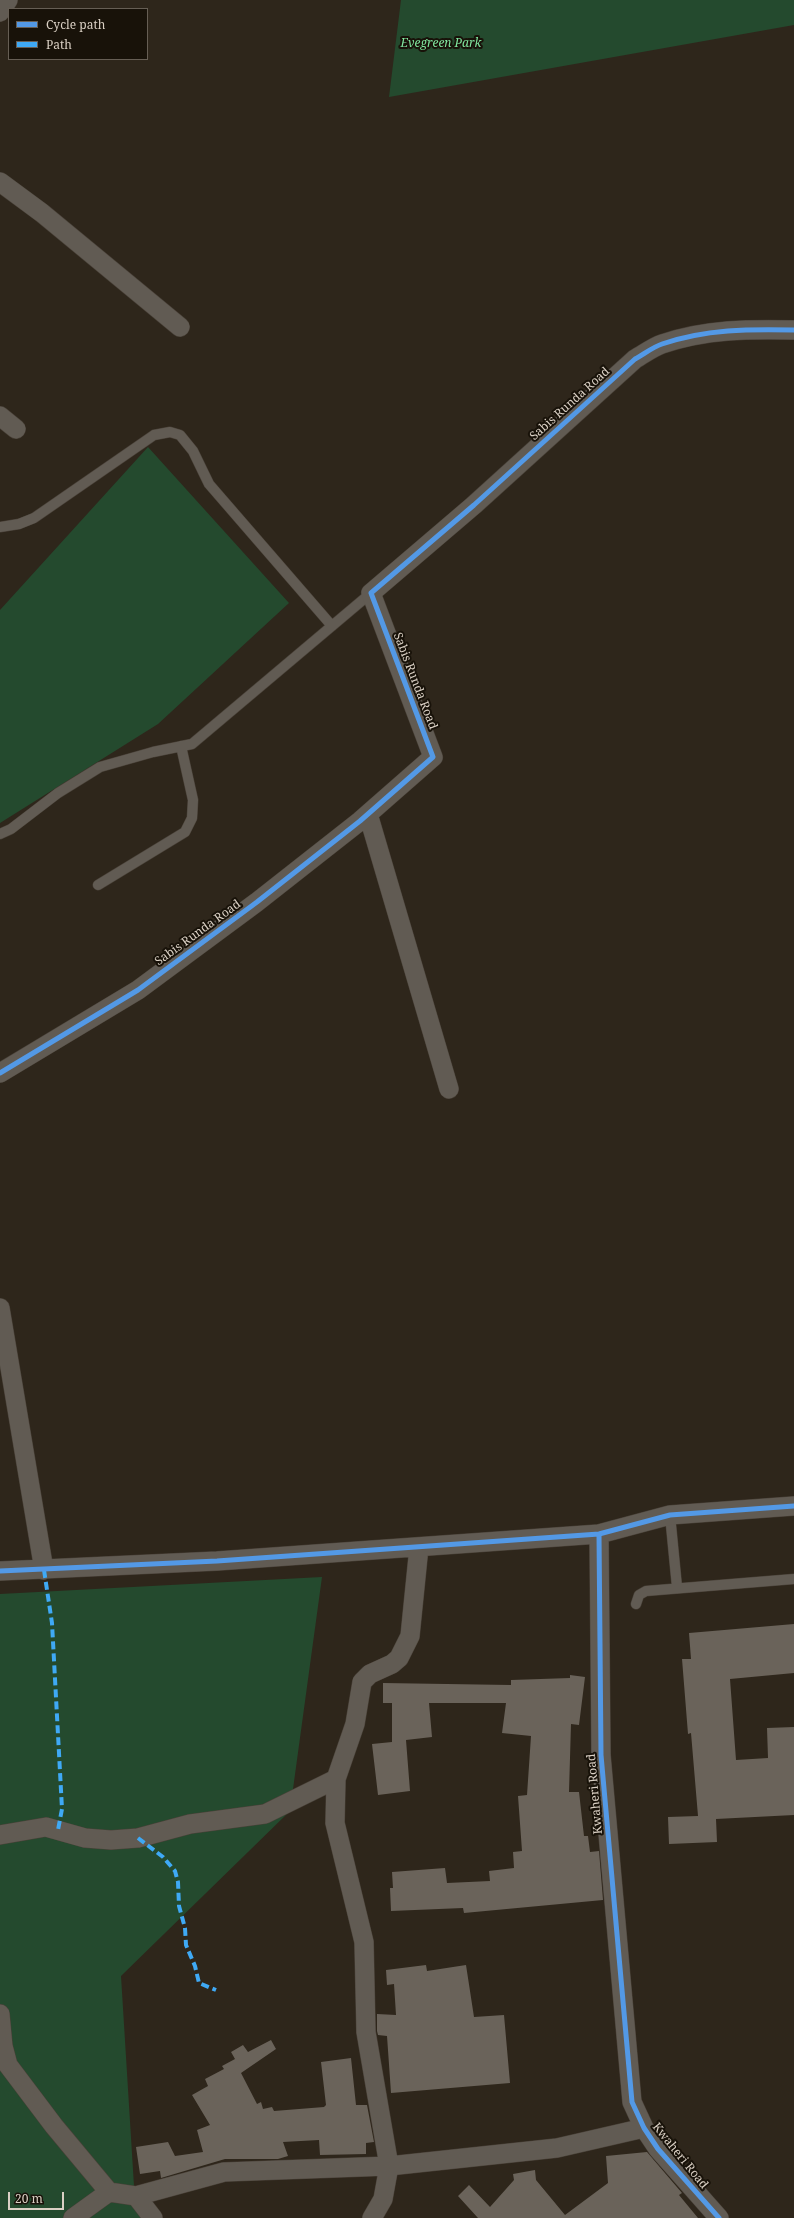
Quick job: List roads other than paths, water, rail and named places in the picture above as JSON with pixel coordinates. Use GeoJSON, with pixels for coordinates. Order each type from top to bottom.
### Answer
{"type":"FeatureCollection","features":[{"type":"Feature","properties":{"kind":"street"},"geometry":{"type":"LineString","coordinates":[[0,12],[8,0]]}},
{"type":"Feature","properties":{"kind":"street"},"geometry":{"type":"LineString","coordinates":[[0,182],[42,212],[180,327]]}},
{"type":"Feature","properties":{"kind":"street","name":"Sabis Runda Road"},"geometry":{"type":"LineString","coordinates":[[0,1073],[138,990],[257,902],[368,814],[433,757],[372,593],[468,510],[635,359],[661,344],[708,332],[739,328],[794,330]]}},
{"type":"Feature","properties":{"kind":"street"},"geometry":{"type":"LineString","coordinates":[[0,416],[16,429]]}},
{"type":"Feature","properties":{"kind":"street"},"geometry":{"type":"LineString","coordinates":[[368,814],[449,1090]]}},
{"type":"Feature","properties":{"kind":"street"},"geometry":{"type":"LineString","coordinates":[[0,1308],[44,1570]]}},
{"type":"Feature","properties":{"kind":"street"},"geometry":{"type":"LineString","coordinates":[[0,1571],[217,1561],[599,1534],[670,1515],[794,1506]]}},
{"type":"Feature","properties":{"kind":"street","name":"Kwaheri Road"},"geometry":{"type":"LineString","coordinates":[[599,1534],[601,1755],[632,2102],[644,2128],[668,2160],[719,2218]]}},
{"type":"Feature","properties":{"kind":"street"},"geometry":{"type":"LineString","coordinates":[[372,2218],[383,2199],[389,2166],[366,2032],[364,1942],[335,1823],[336,1779],[356,1724],[362,1682],[370,1674],[392,1664],[399,1658],[410,1636],[419,1547]]}},
{"type":"Feature","properties":{"kind":"street"},"geometry":{"type":"LineString","coordinates":[[2,1836],[46,1827],[85,1838],[111,1840],[138,1838],[190,1824],[265,1814],[336,1779]]}},
{"type":"Feature","properties":{"kind":"street"},"geometry":{"type":"LineString","coordinates":[[0,2014],[3,2046],[8,2065],[54,2126],[109,2192],[136,2196],[224,2172],[389,2166],[557,2148],[644,2128]]}},
{"type":"Feature","properties":{"kind":"street"},"geometry":{"type":"LineString","coordinates":[[73,2218],[109,2192]]}},
{"type":"Feature","properties":{"kind":"street"},"geometry":{"type":"LineString","coordinates":[[136,2196],[153,2218]]}},
{"type":"Feature","properties":{"kind":"lane"},"geometry":{"type":"LineString","coordinates":[[0,527],[19,524],[34,518],[154,435],[170,432],[180,435],[193,451],[209,484],[332,626]]}},
{"type":"Feature","properties":{"kind":"lane"},"geometry":{"type":"LineString","coordinates":[[0,834],[11,830],[58,793],[100,767],[192,744],[372,593]]}},
{"type":"Feature","properties":{"kind":"lane"},"geometry":{"type":"LineString","coordinates":[[98,885],[185,832],[192,818],[193,800],[181,746]]}},
{"type":"Feature","properties":{"kind":"lane"},"geometry":{"type":"LineString","coordinates":[[670,1515],[677,1587]]}},
{"type":"Feature","properties":{"kind":"lane"},"geometry":{"type":"LineString","coordinates":[[636,1604],[639,1596],[646,1591],[677,1587],[794,1579]]}},
{"type":"Feature","properties":{"kind":"park label","name":"Evegreen Park"},"geometry":{"type":"Point","coordinates":[441,44]}}]}
